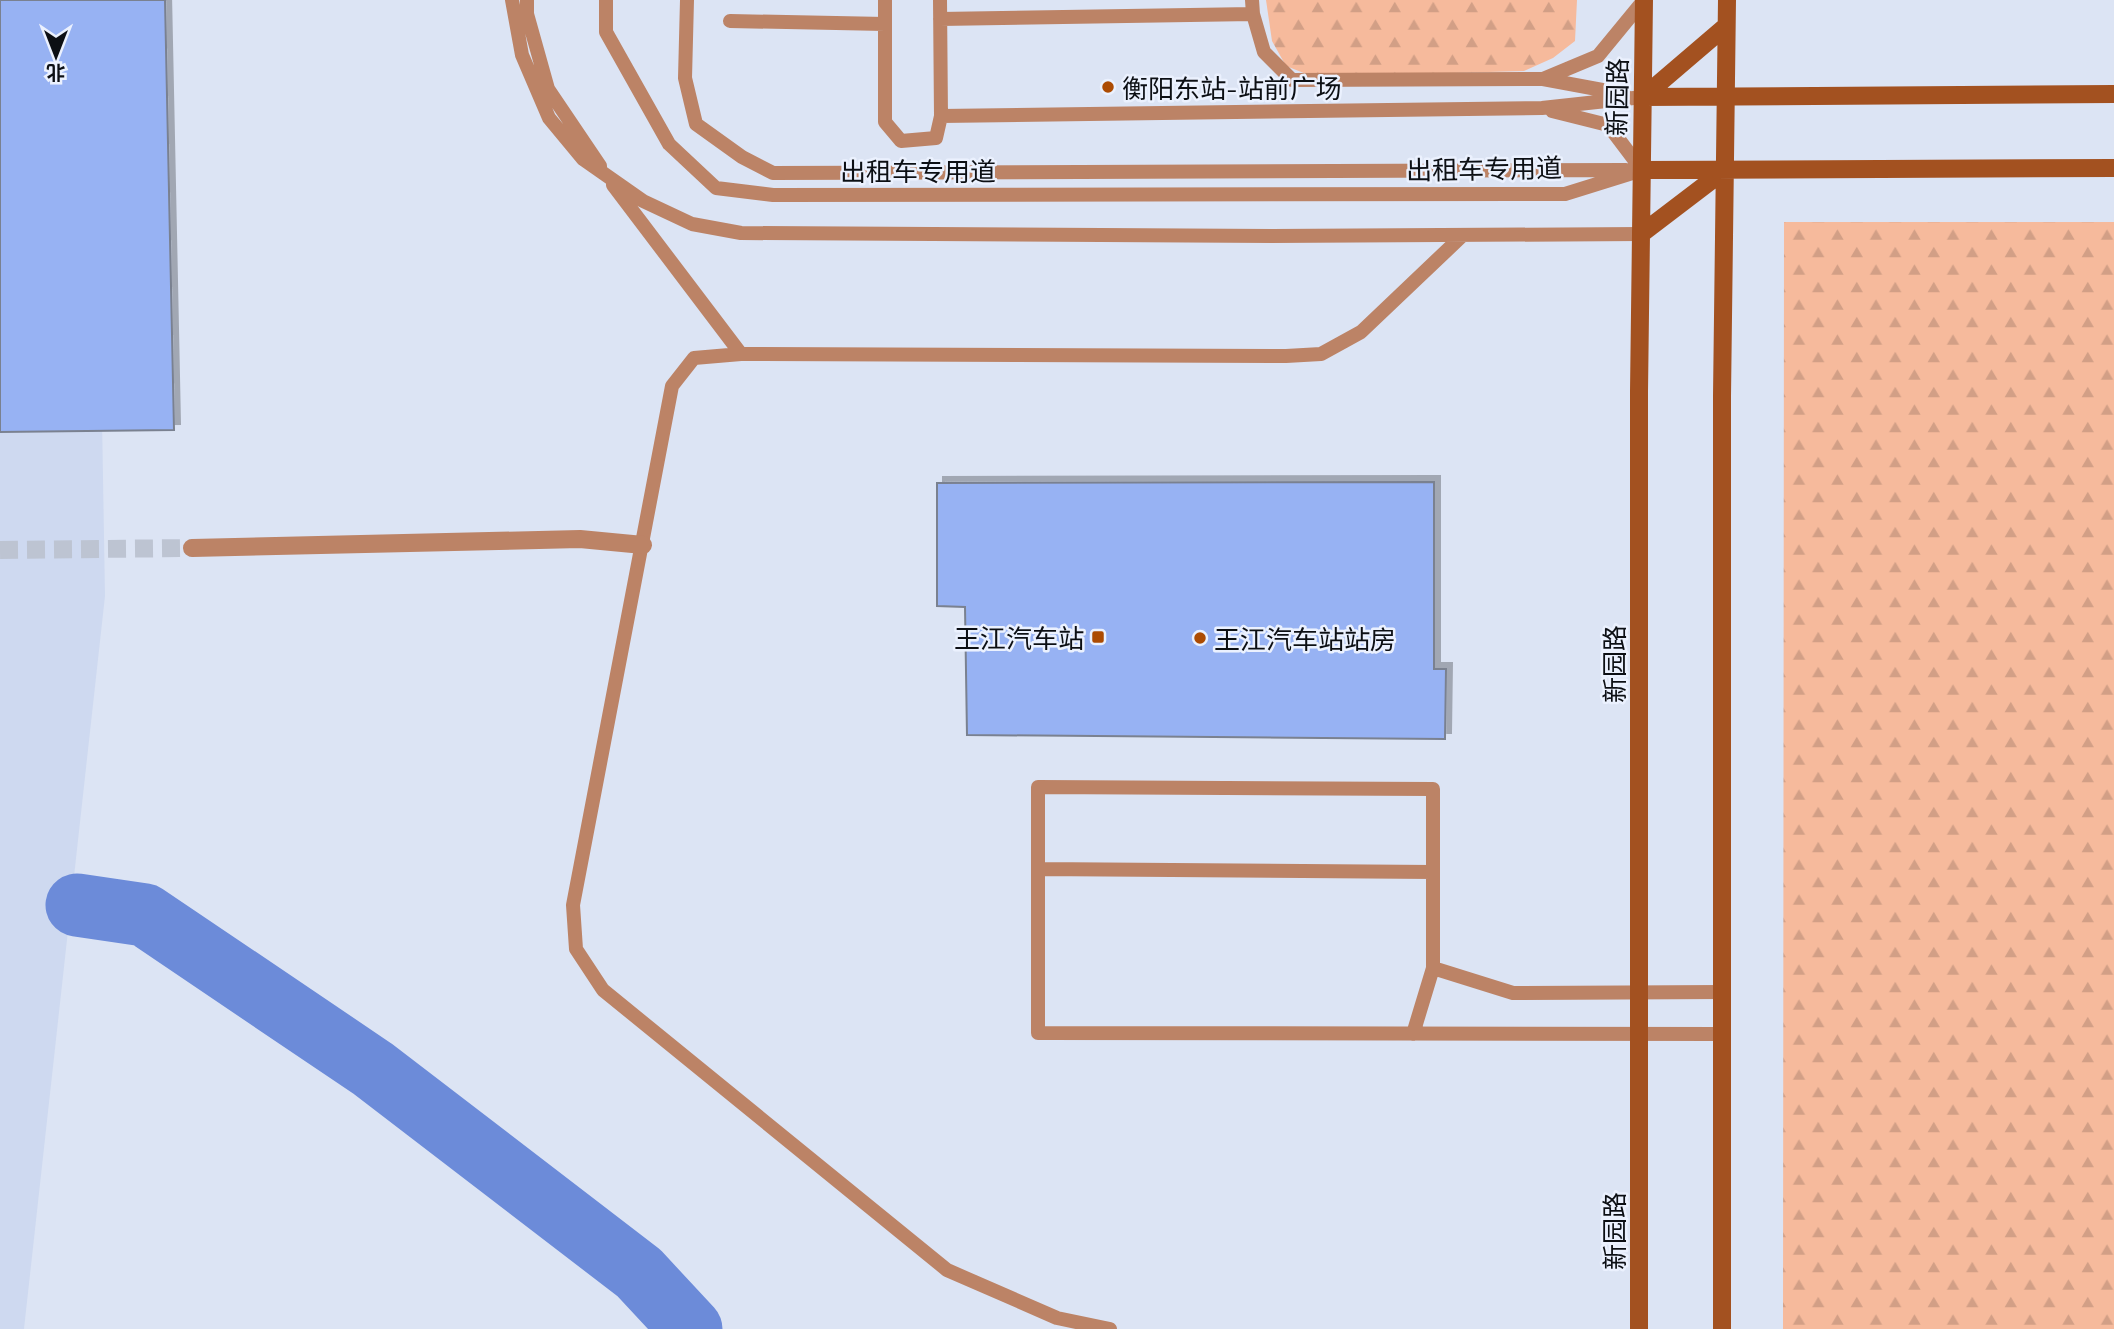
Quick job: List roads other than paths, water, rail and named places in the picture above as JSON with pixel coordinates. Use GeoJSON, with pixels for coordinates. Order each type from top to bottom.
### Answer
{"type":"FeatureCollection","features":[{"type":"Feature","properties":{"kind":"main road","name":"新园路"},"geometry":{"type":"LineString","coordinates":[[1639,1329],[1639,391],[1644,0]]}},
{"type":"Feature","properties":{"kind":"main road"},"geometry":{"type":"LineString","coordinates":[[1722,1329],[1722,396],[1727,0]]}},
{"type":"Feature","properties":{"kind":"main road"},"geometry":{"type":"LineString","coordinates":[[1643,97],[1726,26]]}},
{"type":"Feature","properties":{"kind":"main road"},"geometry":{"type":"LineString","coordinates":[[1643,97],[2114,94]]}},
{"type":"Feature","properties":{"kind":"main road"},"geometry":{"type":"LineString","coordinates":[[1642,170],[2114,168]]}},
{"type":"Feature","properties":{"kind":"main road"},"geometry":{"type":"LineString","coordinates":[[1641,234],[1725,170]]}},
{"type":"Feature","properties":{"kind":"street"},"geometry":{"type":"LineString","coordinates":[[192,548],[580,540],[643,545]]}},
{"type":"Feature","properties":{"kind":"lane"},"geometry":{"type":"LineString","coordinates":[[512,0],[522,55],[549,118],[583,159],[643,201],[692,223],[741,233],[1272,236],[1641,234]]}},
{"type":"Feature","properties":{"kind":"lane"},"geometry":{"type":"LineString","coordinates":[[527,0],[527,15],[548,89],[630,209],[741,354]]}},
{"type":"Feature","properties":{"kind":"lane","name":"出租车专用道"},"geometry":{"type":"LineString","coordinates":[[607,0],[606,32],[669,144],[716,188],[774,195],[1565,194],[1642,170]]}},
{"type":"Feature","properties":{"kind":"lane","name":"出租车专用道"},"geometry":{"type":"LineString","coordinates":[[687,0],[685,78],[696,124],[742,157],[774,173],[1642,170]]}},
{"type":"Feature","properties":{"kind":"lane"},"geometry":{"type":"LineString","coordinates":[[885,0],[885,122],[901,141],[936,138],[941,116],[940,0]]}},
{"type":"Feature","properties":{"kind":"lane"},"geometry":{"type":"LineString","coordinates":[[1543,79],[1598,56],[1644,0]]}},
{"type":"Feature","properties":{"kind":"lane"},"geometry":{"type":"LineString","coordinates":[[940,19],[1253,7],[1264,52],[1292,80],[1543,79],[1643,97]]}},
{"type":"Feature","properties":{"kind":"lane"},"geometry":{"type":"LineString","coordinates":[[730,22],[885,24]]}},
{"type":"Feature","properties":{"kind":"lane"},"geometry":{"type":"LineString","coordinates":[[941,116],[1542,108],[1643,97]]}},
{"type":"Feature","properties":{"kind":"lane"},"geometry":{"type":"LineString","coordinates":[[1542,108],[1608,125],[1642,170]]}},
{"type":"Feature","properties":{"kind":"lane"},"geometry":{"type":"LineString","coordinates":[[1110,1329],[1057,1318],[947,1269],[603,990],[576,949],[573,905],[672,386],[694,358],[741,354],[1321,354],[1361,332],[1462,235]]}},
{"type":"Feature","properties":{"kind":"lane"},"geometry":{"type":"LineString","coordinates":[[1413,1034],[1433,968],[1433,789],[1038,787],[1038,1033],[1413,1034],[1722,1034]]}},
{"type":"Feature","properties":{"kind":"lane"},"geometry":{"type":"LineString","coordinates":[[1038,869],[1433,872]]}},
{"type":"Feature","properties":{"kind":"lane"},"geometry":{"type":"LineString","coordinates":[[1433,968],[1513,993],[1722,992]]}},
{"type":"Feature","properties":{"kind":"waterway"},"geometry":{"type":"LineString","coordinates":[[77,905],[145,915],[373,1069],[639,1273],[691,1329]]}},
{"type":"Feature","properties":{"kind":"tunnel"},"geometry":{"type":"LineString","coordinates":[[0,550],[192,548]]}},
{"type":"Feature","properties":{"kind":"place","name":"衡阳东站-站前广场"},"geometry":{"type":"Point","coordinates":[1108,87]}},
{"type":"Feature","properties":{"kind":"place","name":"王江汽车站"},"geometry":{"type":"Point","coordinates":[1098,637]}},
{"type":"Feature","properties":{"kind":"place","name":"王江汽车站站房"},"geometry":{"type":"Point","coordinates":[1200,638]}}]}
